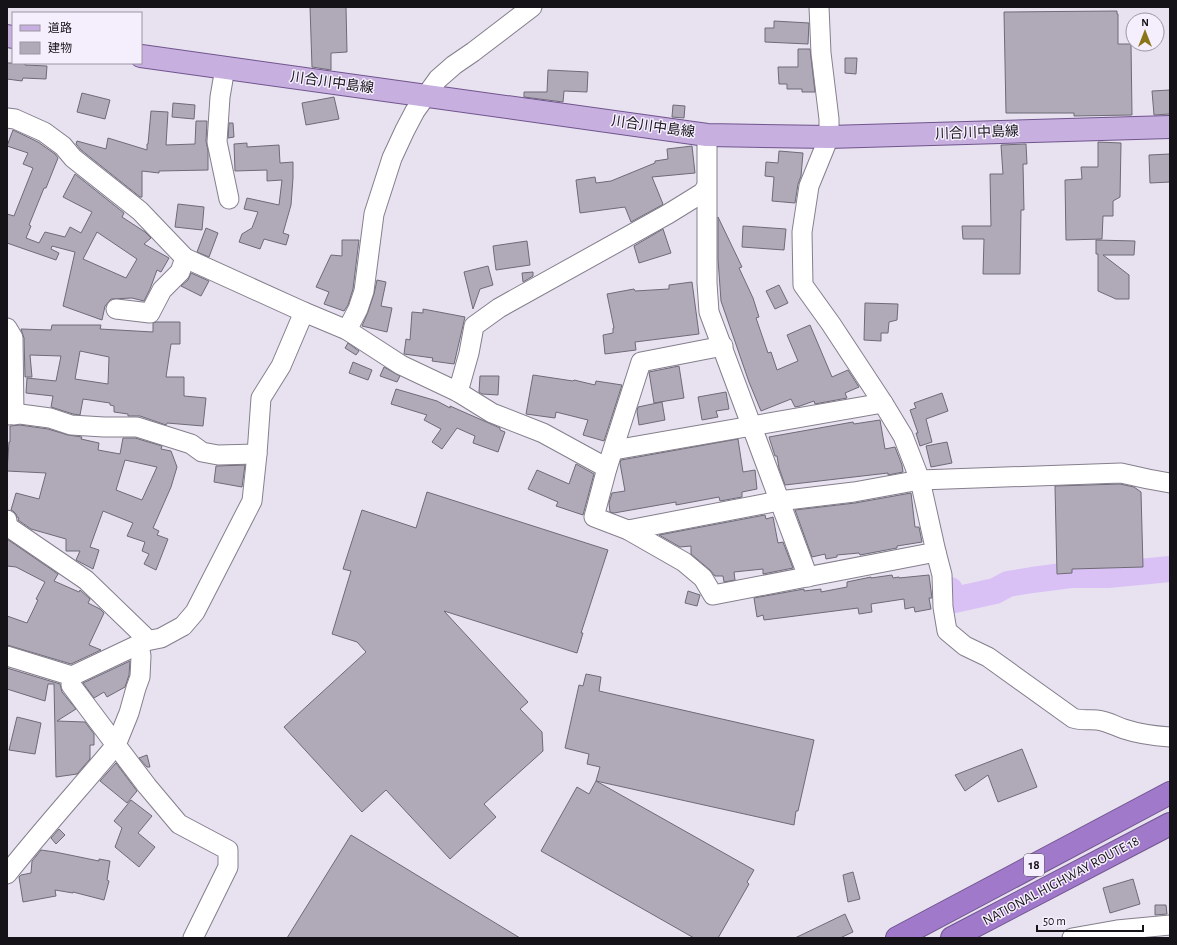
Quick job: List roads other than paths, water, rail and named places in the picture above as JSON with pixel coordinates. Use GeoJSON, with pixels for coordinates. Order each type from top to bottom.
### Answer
{"type":"FeatureCollection","features":[{"type":"Feature","properties":{"kind":"highway","name":"NATIONAL HIGHWAY ROUTE 18"},"geometry":{"type":"LineString","coordinates":[[897,938],[1170,793]]}},
{"type":"Feature","properties":{"kind":"highway","name":"NATIONAL HIGHWAY ROUTE 18"},"geometry":{"type":"LineString","coordinates":[[952,938],[1170,824]]}},
{"type":"Feature","properties":{"kind":"main road","name":"川合川中島線"},"geometry":{"type":"LineString","coordinates":[[142,56],[706,135],[829,137],[1170,126]]}},
{"type":"Feature","properties":{"kind":"street"},"geometry":{"type":"LineString","coordinates":[[347,330],[358,309],[364,291],[374,214],[392,158],[408,124],[438,79],[454,65],[532,7]]}},
{"type":"Feature","properties":{"kind":"street"},"geometry":{"type":"LineString","coordinates":[[819,7],[821,53],[829,119],[829,137],[809,186],[802,232],[803,285],[883,403],[903,436],[920,480],[942,576],[943,607],[947,631],[965,646],[988,657],[1073,718],[1080,720],[1098,720],[1124,729],[1153,736],[1170,737]]}},
{"type":"Feature","properties":{"kind":"street"},"geometry":{"type":"LineString","coordinates":[[225,68],[220,97],[217,142],[229,199]]}},
{"type":"Feature","properties":{"kind":"street"},"geometry":{"type":"LineString","coordinates":[[7,118],[15,119],[44,132],[63,146],[72,158],[140,211],[185,258],[347,330],[401,365],[458,392],[492,413],[544,432],[607,468]]}},
{"type":"Feature","properties":{"kind":"street"},"geometry":{"type":"LineString","coordinates":[[706,135],[709,312],[753,426],[808,577]]}},
{"type":"Feature","properties":{"kind":"street"},"geometry":{"type":"LineString","coordinates":[[458,392],[469,353],[474,326],[499,308],[668,214],[702,193],[706,188]]}},
{"type":"Feature","properties":{"kind":"street"},"geometry":{"type":"LineString","coordinates":[[116,309],[150,313],[162,290],[180,272],[185,258]]}},
{"type":"Feature","properties":{"kind":"street"},"geometry":{"type":"LineString","coordinates":[[7,656],[72,676],[143,643],[160,638],[183,626],[195,612],[252,501],[261,398],[281,366],[304,312]]}},
{"type":"Feature","properties":{"kind":"street"},"geometry":{"type":"LineString","coordinates":[[7,328],[13,338],[10,415],[20,414],[50,418],[71,425],[137,427],[191,444],[202,452],[218,455],[257,454]]}},
{"type":"Feature","properties":{"kind":"street"},"geometry":{"type":"LineString","coordinates":[[723,346],[641,362],[607,468],[594,517],[628,530],[684,562],[704,578],[713,595],[936,552]]}},
{"type":"Feature","properties":{"kind":"street"},"geometry":{"type":"LineString","coordinates":[[614,450],[883,403]]}},
{"type":"Feature","properties":{"kind":"street"},"geometry":{"type":"LineString","coordinates":[[628,530],[780,501],[854,492],[920,480],[1121,473],[1170,483]]}},
{"type":"Feature","properties":{"kind":"street"},"geometry":{"type":"LineString","coordinates":[[7,520],[7,526],[86,580],[144,636],[140,677],[129,713],[116,745],[7,874]]}},
{"type":"Feature","properties":{"kind":"street"},"geometry":{"type":"LineString","coordinates":[[72,676],[71,685],[147,786],[179,824],[228,850],[228,867],[193,938]]}},
{"type":"Feature","properties":{"kind":"street"},"geometry":{"type":"LineString","coordinates":[[1072,938],[1117,930],[1170,925]]}},
{"type":"Feature","properties":{"kind":"waterway"},"geometry":{"type":"LineString","coordinates":[[950,590],[954,600],[995,591],[1008,584],[1032,580],[1071,575],[1108,575],[1170,569]]}}]}
